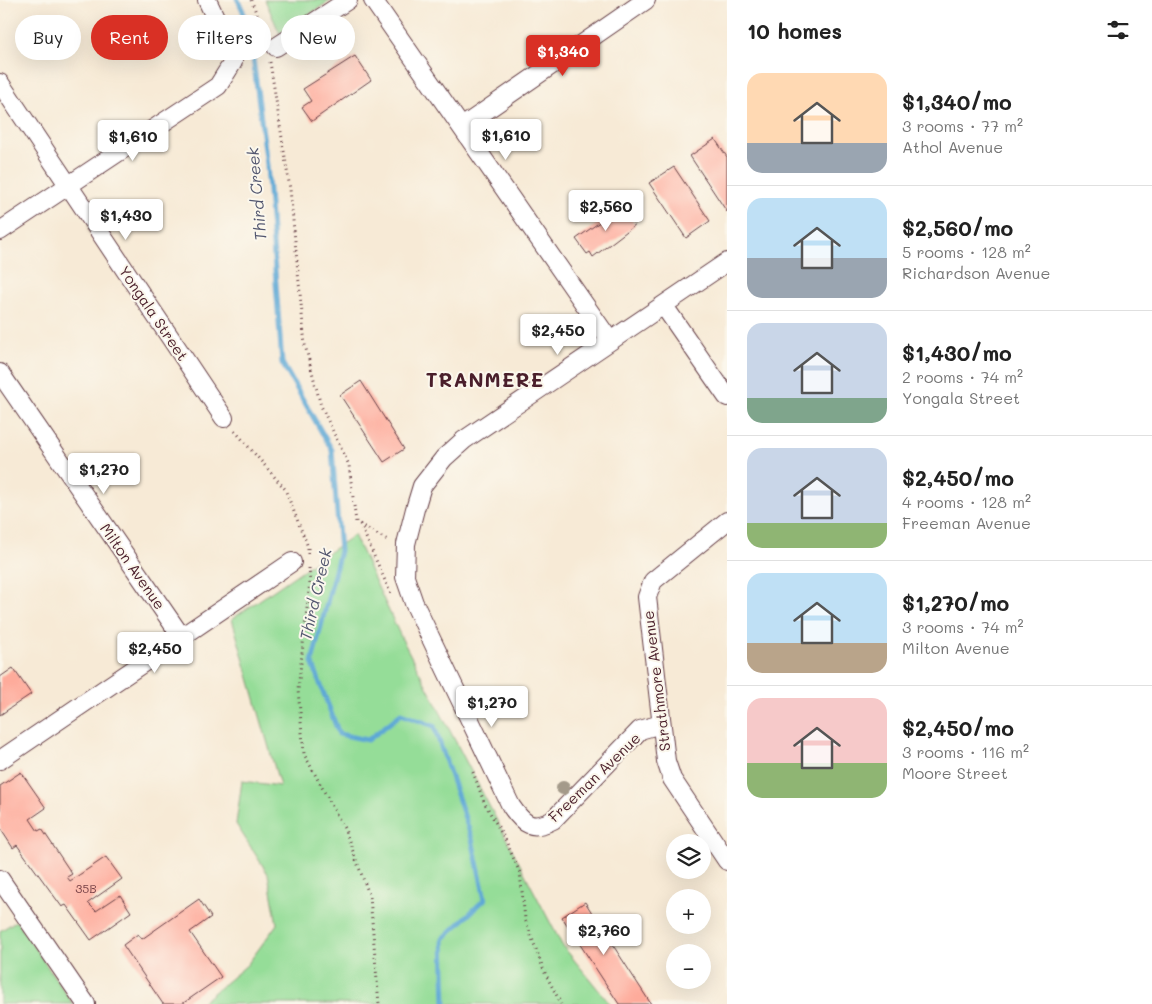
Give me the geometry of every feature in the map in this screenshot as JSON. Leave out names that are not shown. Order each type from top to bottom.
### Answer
[{"type":"street","points":[[0,231],[218,86],[233,62],[233,55],[207,0]]},
{"type":"street","points":[[271,49],[348,0]]},
{"type":"street","points":[[374,0],[610,341]]},
{"type":"street","points":[[462,127],[646,0]]},
{"type":"street","name":"Yongala Street","points":[[0,83],[224,418]]},
{"type":"street","name":"Freeman Avenue","points":[[661,724],[640,730],[553,820],[541,827],[530,825],[520,820],[511,806],[414,603],[405,577],[406,544],[422,486],[444,458],[464,440],[727,262]]},
{"type":"street","points":[[664,306],[727,397]]},
{"type":"street","name":"Milton Avenue","points":[[0,373],[181,636]]},
{"type":"street","name":"Strathmore Avenue","points":[[727,521],[653,581],[647,591],[666,761],[672,779],[727,861]]},
{"type":"street","points":[[0,760],[181,636],[303,561]]},
{"type":"street","points":[[0,879],[86,1004]]},
{"type":"path","points":[[251,0],[257,15]]},
{"type":"path","points":[[271,49],[290,189],[305,345],[321,406],[349,465],[356,522],[359,524],[394,600]]},
{"type":"path","points":[[224,418],[285,489],[308,547],[303,561],[310,581],[298,690],[304,754],[345,830],[370,897],[379,1004]]},
{"type":"path","points":[[359,524],[406,551]]},
{"type":"path","points":[[473,770],[484,802],[506,841],[520,873],[525,919],[544,971],[560,1004]]},
{"type":"green space","points":[[265,0],[331,0],[308,15],[281,15],[280,34]]},
{"type":"green space","points":[[354,535],[401,637],[562,945],[610,1004],[200,1004],[247,965],[277,924],[268,874],[236,824],[242,781],[280,786],[232,619]]},
{"type":"green space","points":[[16,921],[73,1004],[0,1004],[0,931]]},
{"type":"building","points":[[355,56],[371,80],[312,121],[302,107],[311,101],[303,89],[349,60],[355,60]]},
{"type":"building","points":[[715,139],[727,157],[727,212],[690,156]]},
{"type":"building","points":[[674,167],[710,221],[686,238],[649,183]]},
{"type":"building","points":[[622,206],[635,225],[593,257],[590,252],[587,254],[576,239]]},
{"type":"building","points":[[361,381],[404,449],[384,462],[340,395]]},
{"type":"building","points":[[13,668],[31,694],[0,715],[0,677]]},
{"type":"building","points":[[21,772],[46,808],[30,819],[38,831],[42,829],[72,874],[67,877],[70,881],[106,857],[122,879],[88,903],[96,911],[120,895],[131,912],[91,940],[66,905],[62,907],[17,845],[13,848],[0,828],[0,786]]},
{"type":"building","points":[[199,899],[211,917],[190,932],[221,977],[182,1004],[163,1004],[123,945],[138,934],[142,939]]},
{"type":"building","points":[[585,902],[651,1004],[619,1004],[562,917]]},
{"type":"waterway","name":"Third Creek","points":[[238,0],[243,11],[253,58],[267,165],[282,363],[332,450],[340,551],[312,662],[339,734],[368,740],[401,714],[434,726],[472,839],[485,899],[443,939],[445,1004]]},
{"type":"district","name":"TRANMERE","points":[[485,379]]}]
